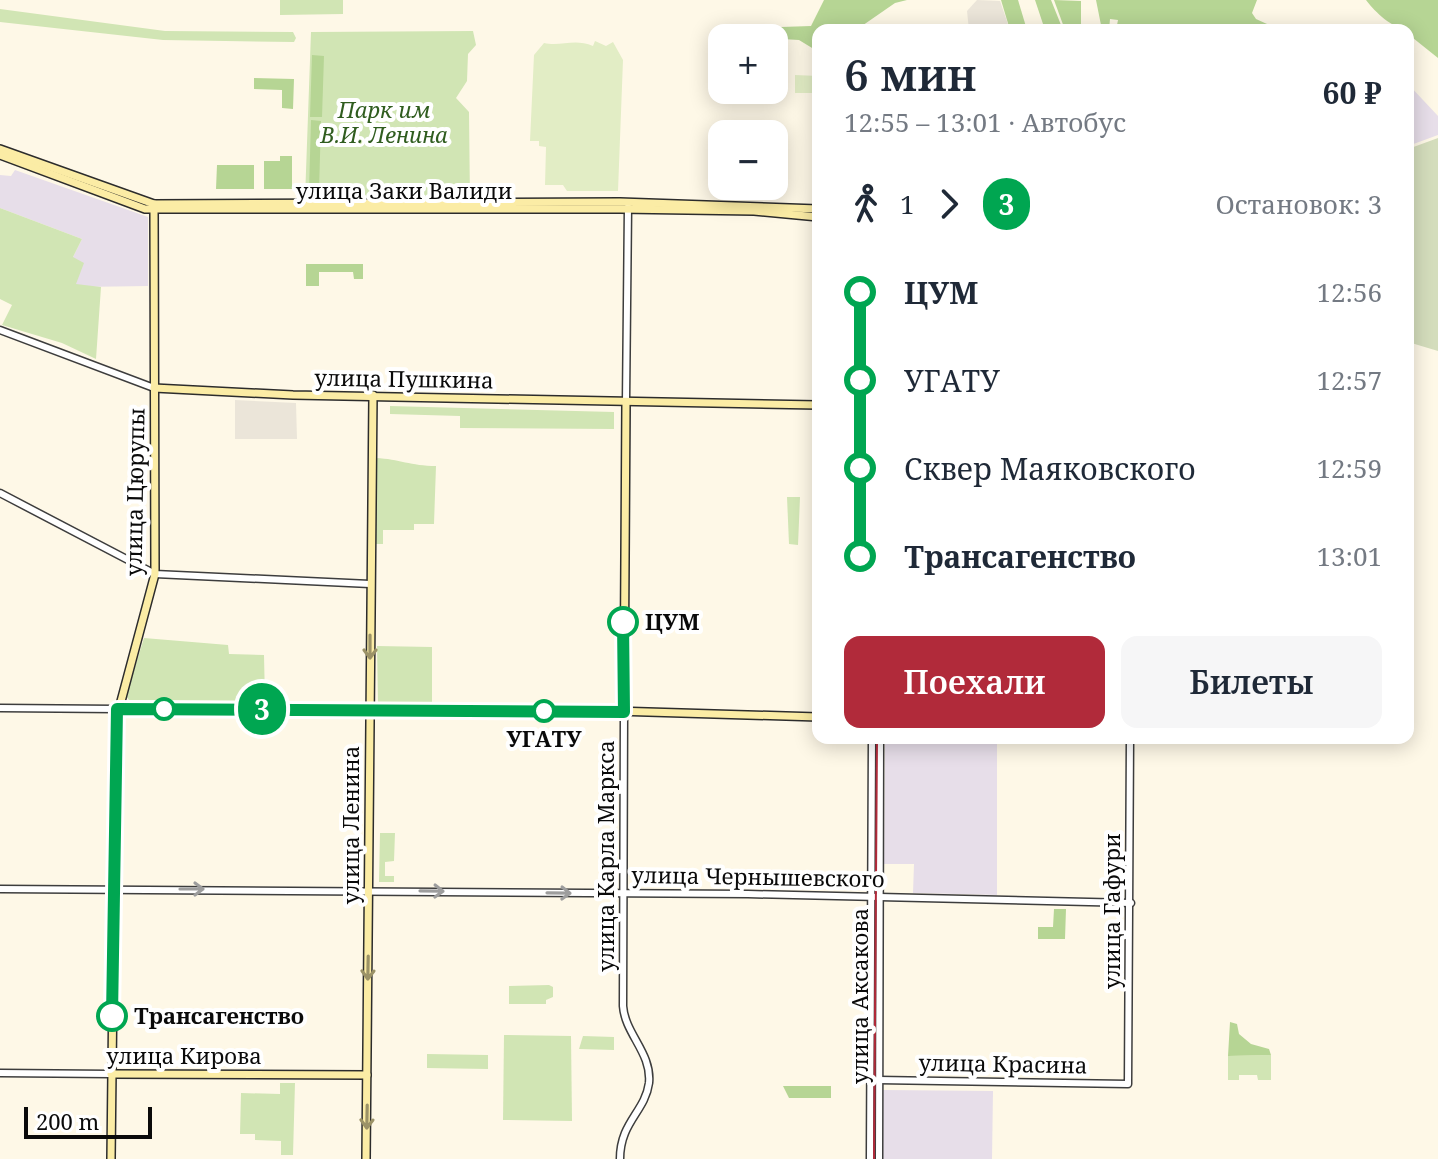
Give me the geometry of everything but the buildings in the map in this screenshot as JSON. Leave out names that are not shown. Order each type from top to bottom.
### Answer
[{"type":"main road","name":"улица Заки Валиди","points":[[0,152],[154,207],[812,209]]},
{"type":"main road","name":"улица Заки Валиди","points":[[628,206],[812,216]]},
{"type":"main road","name":"улица Цюрупы","points":[[111,1159],[117,709],[155,575],[154,207]]},
{"type":"main road","name":"улица Пушкина","points":[[154,388],[812,405]]},
{"type":"main road","name":"улица Ленина","points":[[366,1159],[373,395]]},
{"type":"main road","name":"улица Карла Маркса","points":[[624,712],[626,402]]},
{"type":"main road","points":[[117,709],[624,712],[812,717]]},
{"type":"main road","name":"улица Кирова","points":[[111,1074],[367,1075]]},
{"type":"street","name":"улица Карла Маркса","points":[[626,402],[628,206]]},
{"type":"street","name":"улица Пушкина","points":[[0,330],[154,388]]},
{"type":"street","points":[[0,494],[155,575],[370,584]]},
{"type":"street","points":[[0,708],[117,709]]},
{"type":"street","name":"улица Карла Маркса","points":[[620,1159],[623,1133],[644,1098],[649,1073],[646,1058],[623,1012],[624,712]]},
{"type":"street","points":[[870,1159],[872,744]]},
{"type":"street","name":"улица Аксакова","points":[[879,1159],[880,744]]},
{"type":"street","name":"улица Гафури","points":[[1128,1084],[1130,744]]},
{"type":"street","name":"улица Чернышевского","points":[[0,889],[624,893],[1131,903]]},
{"type":"street","name":"улица Кирова","points":[[0,1073],[111,1074]]},
{"type":"street","name":"улица Красина","points":[[878,1080],[1128,1084]]},
{"type":"shaded area","points":[[977,0],[1000,1],[1008,24],[968,24],[967,11]]},
{"type":"shaded area","points":[[1414,90],[1438,116],[1438,135],[1414,144]]},
{"type":"shaded area","points":[[15,170],[148,217],[148,286],[82,287],[75,284],[73,257],[82,239],[0,208],[0,175],[11,176]]},
{"type":"shaded area","points":[[235,400],[296,403],[297,439],[235,439]]},
{"type":"shaded area","points":[[885,744],[997,744],[997,895],[913,893],[914,864],[884,864]]},
{"type":"shaded area","points":[[882,1090],[993,1091],[992,1159],[882,1159]]},
{"type":"green space","points":[[280,0],[343,0],[343,14],[280,15]]},
{"type":"green space","points":[[824,0],[907,0],[895,3],[865,24],[812,24]]},
{"type":"green space","points":[[1001,0],[1018,0],[1025,24],[1008,24]]},
{"type":"green space","points":[[1035,0],[1051,0],[1061,24],[1043,24]]},
{"type":"green space","points":[[1054,0],[1081,1],[1081,24],[1063,24]]},
{"type":"green space","points":[[1096,0],[1257,0],[1252,13],[1256,19],[1267,24],[1117,24],[1118,20],[1110,19],[1110,24],[1101,24]]},
{"type":"green space","points":[[1366,0],[1438,0],[1438,58],[1414,39],[1414,24],[1393,24]]},
{"type":"green space","points":[[0,9],[165,31],[293,32],[296,38],[294,42],[163,40],[0,22]]},
{"type":"green space","points":[[812,24],[812,48],[799,40],[788,39],[788,27]]},
{"type":"green space","name":"Парк им В.И. Ленина","points":[[473,31],[476,45],[468,54],[467,81],[456,98],[469,112],[470,202],[305,199],[311,32]]},
{"type":"green space","points":[[595,41],[606,46],[613,42],[623,60],[618,191],[567,191],[563,185],[545,185],[546,147],[539,146],[539,141],[530,141],[534,55],[544,43],[593,46]]},
{"type":"green space","points":[[312,55],[324,56],[322,117],[310,117]]},
{"type":"green space","points":[[795,75],[812,76],[812,93],[795,93]]},
{"type":"green space","points":[[254,78],[294,79],[293,109],[282,108],[282,90],[254,89]]},
{"type":"green space","points":[[311,120],[321,121],[319,191],[309,191]]},
{"type":"green space","points":[[1438,138],[1438,351],[1414,344],[1414,147]]},
{"type":"green space","points":[[280,156],[292,156],[292,189],[264,189],[264,161],[280,161]]},
{"type":"green space","points":[[217,165],[254,165],[254,189],[216,189]]},
{"type":"green space","points":[[0,208],[82,239],[73,257],[84,263],[76,284],[101,287],[96,359],[62,343],[2,325],[12,305],[0,299]]},
{"type":"green space","points":[[306,264],[363,264],[363,279],[354,279],[353,272],[319,272],[319,286],[306,286]]},
{"type":"green space","points":[[390,406],[614,412],[614,429],[460,428],[460,416],[390,414]]},
{"type":"green space","points":[[376,458],[436,466],[434,524],[414,524],[414,530],[383,530],[383,544],[374,544]]},
{"type":"green space","points":[[787,497],[800,497],[798,545],[789,544]]},
{"type":"green space","points":[[144,638],[228,645],[229,654],[264,655],[265,701],[129,700],[126,696]]},
{"type":"green space","points":[[377,646],[432,647],[432,704],[378,704]]},
{"type":"green space","points":[[380,833],[395,833],[394,861],[385,862],[385,876],[394,876],[394,882],[379,882]]},
{"type":"green space","points":[[1054,909],[1066,909],[1065,939],[1038,939],[1038,927],[1053,927]]},
{"type":"green space","points":[[509,986],[553,987],[553,997],[546,1000],[546,1004],[509,1004]]},
{"type":"green space","points":[[1230,1022],[1237,1024],[1239,1034],[1251,1044],[1269,1049],[1271,1055],[1228,1056]]},
{"type":"green space","points":[[504,1035],[571,1036],[572,1121],[503,1120]]},
{"type":"green space","points":[[583,1036],[614,1037],[614,1050],[579,1049]]},
{"type":"green space","points":[[427,1054],[488,1055],[488,1069],[427,1068]]},
{"type":"green space","points":[[1271,1055],[1271,1080],[1258,1080],[1257,1075],[1239,1075],[1239,1080],[1228,1080],[1228,1056]]},
{"type":"green space","points":[[280,1083],[295,1083],[293,1155],[281,1155],[281,1141],[255,1140],[255,1134],[240,1134],[241,1093],[280,1094]]},
{"type":"green space","points":[[783,1086],[831,1086],[831,1098],[789,1098]]},
{"type":"tram line","points":[[874,1159],[877,744]]},
{"type":"bus line","name":"3","points":[[112,1016],[117,709],[624,712],[623,622]]},
{"type":"place","name":"ЦУМ","points":[[623,622]]},
{"type":"place","name":"УГАТУ","points":[[544,711]]},
{"type":"place","name":"Трансагенство","points":[[112,1016]]}]
